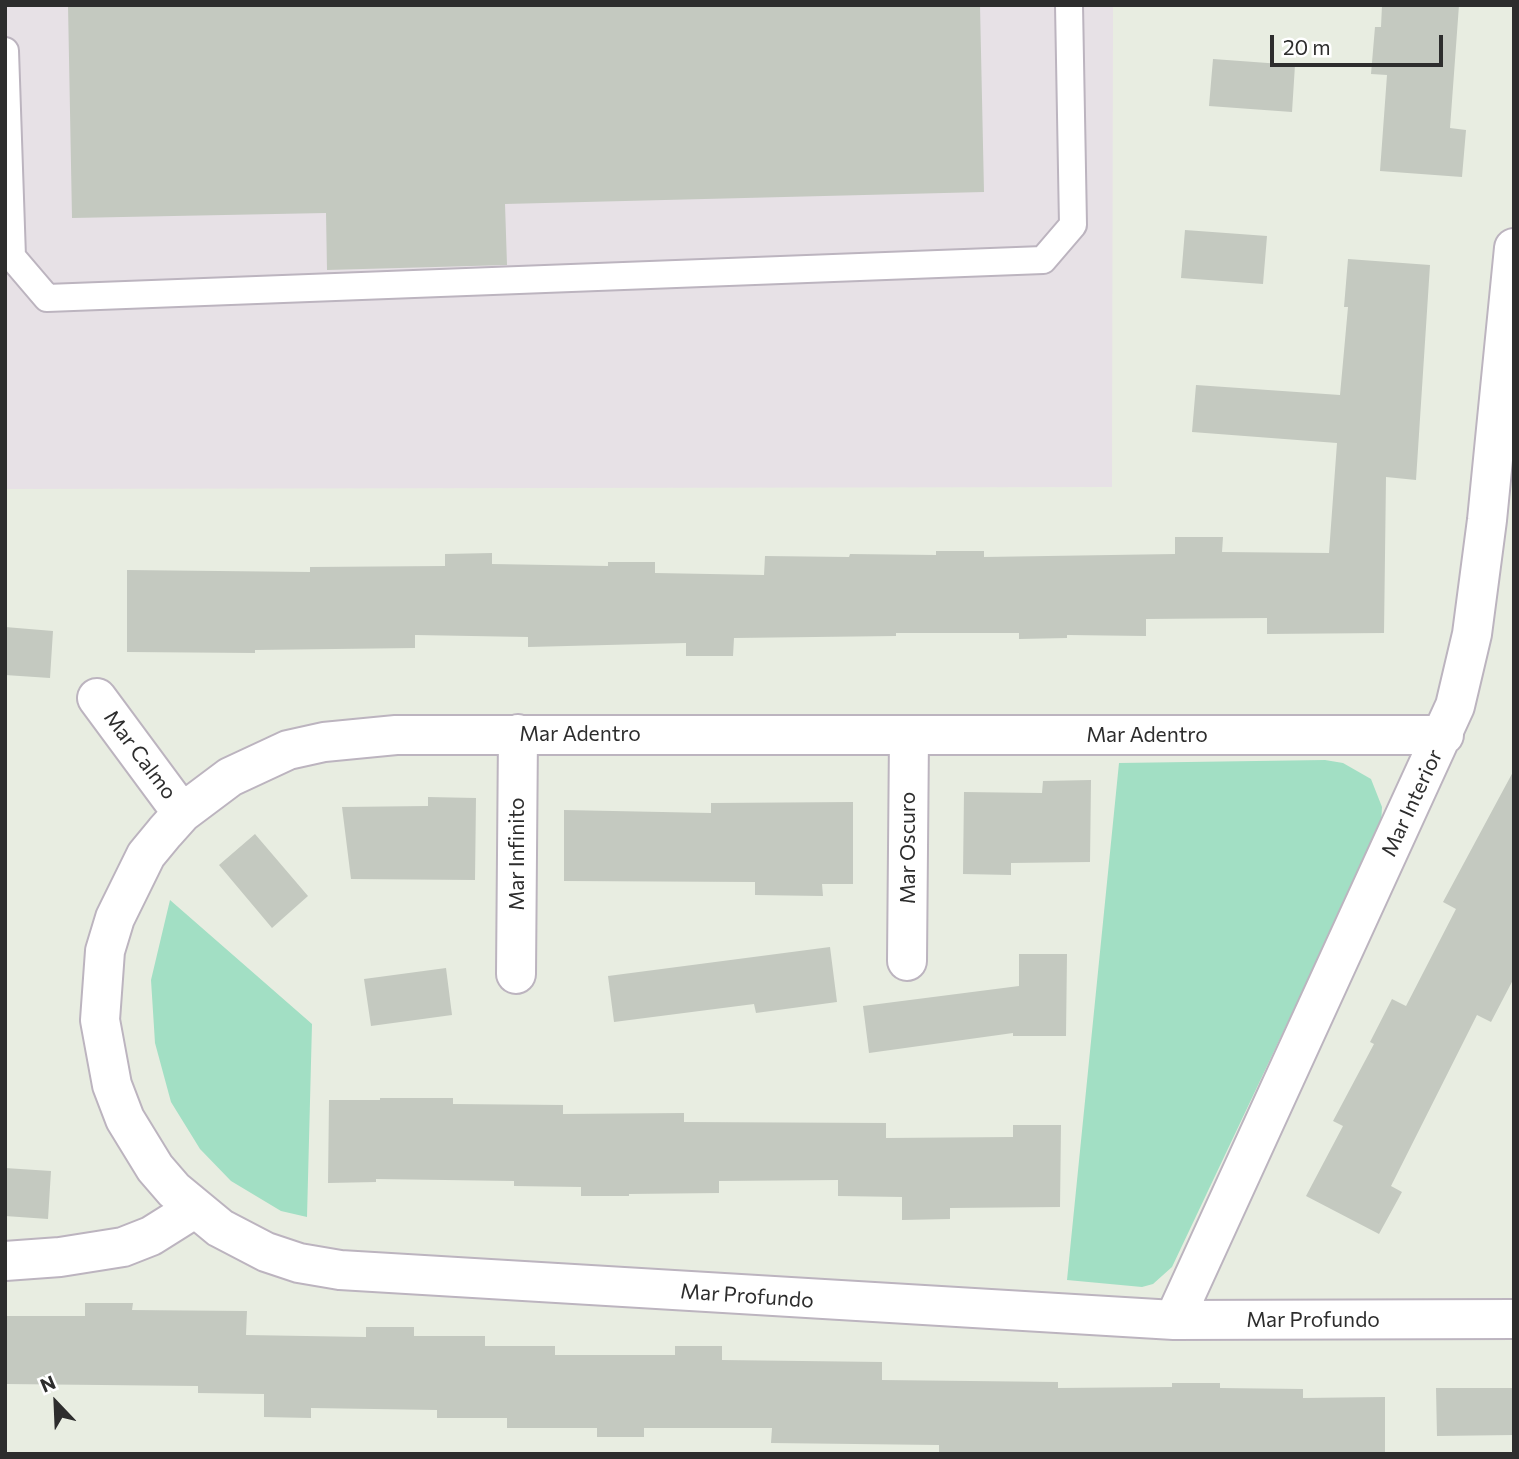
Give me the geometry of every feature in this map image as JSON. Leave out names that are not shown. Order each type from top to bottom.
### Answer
[{"type":"street","name":"Mar Interior","points":[[1174,1320],[1444,735],[1465,672],[1487,520],[1514,248]]},
{"type":"street","name":"Mar Calmo","points":[[97,698],[183,813]]},
{"type":"street","name":"Mar Adentro","points":[[194,1209],[155,1168],[125,1119],[112,1085],[100,1020],[105,951],[115,918],[146,855],[183,813],[230,777],[288,750],[324,742],[396,734],[1444,735]]},
{"type":"street","name":"Mar Infinito","points":[[516,974],[518,734]]},
{"type":"street","name":"Mar Oscuro","points":[[907,961],[909,736]]},
{"type":"street","name":"Mar Profundo","points":[[194,1209],[220,1228],[266,1252],[299,1263],[340,1270],[1174,1320],[1514,1319]]},
{"type":"street","points":[[5,1261],[60,1257],[123,1247],[151,1236],[194,1209]]},
{"type":"lane","points":[[5,51],[12,257],[47,298],[1043,260],[1073,225],[1069,5]]},
{"type":"shaded area","points":[[5,5],[1113,5],[1112,487],[5,489]]},
{"type":"green space","points":[[1325,760],[1343,763],[1371,779],[1382,807],[1381,825],[1172,1267],[1153,1284],[1142,1287],[1067,1280],[1119,763]]},
{"type":"green space","points":[[170,900],[312,1024],[307,1217],[281,1211],[231,1181],[200,1149],[171,1102],[155,1043],[151,980]]},
{"type":"building","points":[[68,5],[980,5],[984,192],[505,204],[507,265],[327,270],[326,213],[72,218]]},
{"type":"building","points":[[1382,5],[1459,5],[1450,128],[1466,130],[1462,177],[1380,171],[1387,75],[1371,74],[1375,27],[1381,27]]},
{"type":"building","points":[[1213,59],[1295,65],[1292,112],[1209,106]]},
{"type":"building","points":[[1185,230],[1267,236],[1263,284],[1181,278]]},
{"type":"building","points":[[1348,259],[1430,265],[1416,480],[1386,477],[1384,633],[1267,634],[1267,618],[1146,619],[1146,636],[1067,635],[1067,638],[1019,639],[1019,633],[896,633],[896,636],[734,638],[733,656],[686,656],[686,643],[528,647],[528,637],[415,635],[415,648],[255,650],[255,653],[127,652],[127,570],[310,572],[310,567],[445,566],[445,554],[492,553],[492,564],[608,566],[608,562],[655,562],[655,573],[764,575],[765,556],[936,555],[936,551],[984,551],[984,557],[1175,554],[1175,537],[1223,537],[1222,552],[1329,553],[1337,443],[1192,432],[1196,385],[1340,395],[1348,307],[1344,307]]},
{"type":"building","points":[[5,627],[53,631],[50,678],[5,675]]},
{"type":"building","points":[[1514,770],[1514,978],[1491,1022],[1477,1015],[1391,1186],[1402,1192],[1379,1234],[1306,1196],[1343,1126],[1333,1121],[1374,1044],[1370,1042],[1392,999],[1406,1006],[1456,909],[1443,902]]},
{"type":"building","points":[[1091,780],[1090,862],[1011,863],[1011,875],[963,874],[964,792],[1042,793],[1043,781]]},
{"type":"building","points":[[428,797],[476,798],[475,880],[351,879],[342,807],[428,806]]},
{"type":"building","points":[[853,802],[853,884],[822,884],[823,896],[755,895],[755,882],[564,881],[564,810],[711,813],[711,803]]},
{"type":"building","points":[[255,834],[308,896],[272,928],[219,865]]},
{"type":"building","points":[[830,947],[837,1002],[756,1013],[754,1004],[614,1022],[608,976]]},
{"type":"building","points":[[1019,954],[1067,954],[1066,1036],[1013,1036],[1013,1033],[869,1053],[863,1006],[1019,986]]},
{"type":"building","points":[[446,968],[452,1015],[371,1026],[364,979]]},
{"type":"building","points":[[453,1098],[453,1104],[563,1105],[563,1114],[684,1113],[684,1122],[886,1123],[886,1138],[1013,1137],[1013,1125],[1061,1125],[1060,1207],[950,1208],[950,1219],[902,1220],[902,1197],[838,1196],[838,1180],[719,1181],[719,1193],[629,1196],[581,1196],[581,1187],[514,1186],[514,1181],[376,1179],[376,1182],[328,1183],[329,1100]]},
{"type":"building","points":[[5,1168],[51,1171],[48,1219],[5,1216]]},
{"type":"building","points":[[85,1303],[133,1303],[132,1310],[247,1311],[246,1335],[366,1337],[366,1327],[414,1327],[414,1336],[485,1336],[485,1346],[555,1346],[555,1355],[675,1355],[675,1346],[722,1346],[722,1360],[882,1362],[882,1380],[1058,1382],[1058,1388],[1172,1387],[1172,1383],[1220,1383],[1220,1388],[1303,1389],[1303,1398],[1385,1397],[1385,1454],[939,1454],[939,1445],[771,1443],[772,1428],[644,1428],[644,1437],[597,1437],[597,1428],[507,1428],[507,1418],[437,1418],[437,1410],[311,1408],[311,1418],[264,1417],[264,1394],[198,1393],[198,1386],[5,1384],[5,1316],[85,1316]]},
{"type":"building","points":[[1436,1388],[1514,1388],[1514,1435],[1437,1436]]}]
